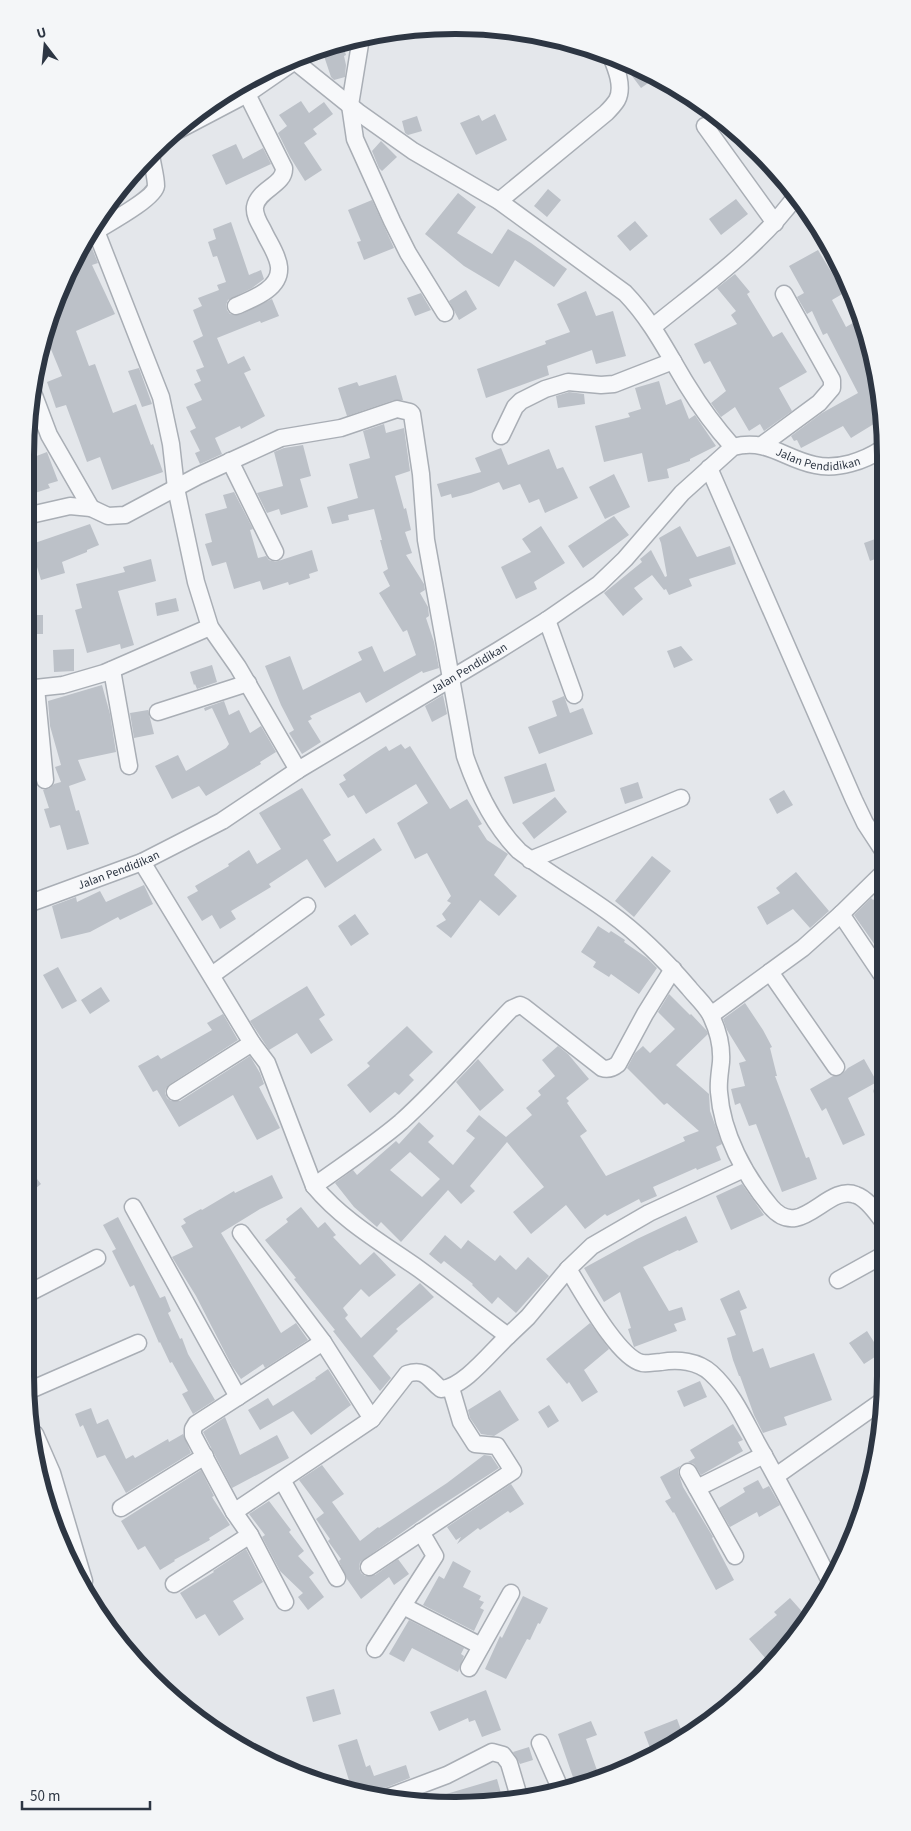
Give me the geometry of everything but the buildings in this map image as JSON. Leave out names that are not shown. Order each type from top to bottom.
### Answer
[{"type":"street","points":[[360,45],[350,105],[355,139],[408,253],[445,312]]},
{"type":"street","points":[[298,64],[413,151],[498,201],[625,293],[654,326],[673,361],[705,412],[733,447]]},
{"type":"street","points":[[498,201],[606,113],[618,99],[619,82],[614,65]]},
{"type":"street","points":[[209,114],[246,94],[270,76]]},
{"type":"street","points":[[236,306],[261,294],[272,286],[280,269],[276,256],[258,221],[256,206],[262,194],[280,179],[284,168],[246,94]]},
{"type":"street","points":[[705,126],[774,223]]},
{"type":"street","points":[[101,227],[141,202],[154,191],[156,187],[152,162]]},
{"type":"street","points":[[654,326],[760,238],[792,201]]},
{"type":"street","points":[[94,238],[160,397],[171,444],[176,488],[196,582],[210,628],[238,667],[298,770]]},
{"type":"street","points":[[762,445],[819,403],[832,388],[832,380],[784,294]]},
{"type":"street","points":[[501,436],[515,407],[521,401],[545,389],[568,382],[601,386],[614,384],[673,361]]},
{"type":"street","points":[[37,403],[49,435],[91,508]]},
{"type":"street","points":[[34,514],[70,506],[91,508],[108,516],[125,516],[176,488],[280,438],[340,428],[397,409],[410,412],[412,414],[421,474],[426,540],[464,756],[486,807],[507,839],[530,860],[610,912],[644,940],[673,969],[711,1015],[718,1034],[721,1059],[718,1090],[730,1137],[744,1169],[772,1208],[780,1215],[795,1218],[810,1213],[836,1196],[847,1193],[858,1196],[866,1201],[877,1214]]},
{"type":"street","name":"Jalan Pendidikan","points":[[34,902],[142,862],[222,821],[298,770],[547,620],[599,584],[625,559],[676,500],[733,447],[744,444],[762,445],[815,466],[840,466],[866,458],[877,452]]},
{"type":"street","points":[[230,461],[276,552]]},
{"type":"street","points":[[709,468],[854,800],[865,823],[877,841]]},
{"type":"street","points":[[547,620],[574,695]]},
{"type":"street","points":[[34,688],[62,685],[112,670],[210,628]]},
{"type":"street","points":[[112,670],[130,766]]},
{"type":"street","points":[[158,712],[248,684]]},
{"type":"street","points":[[34,708],[45,780]]},
{"type":"street","points":[[530,860],[681,798]]},
{"type":"street","points":[[142,862],[252,1043],[267,1063],[314,1186],[348,1220],[419,1269],[508,1336]]},
{"type":"street","points":[[711,1015],[803,948],[877,879]]},
{"type":"street","points":[[212,975],[307,906]]},
{"type":"street","points":[[841,914],[877,968]]},
{"type":"street","points":[[314,1186],[399,1124],[427,1098],[511,1009],[517,1006],[524,1007],[602,1068],[615,1067],[673,969]]},
{"type":"street","points":[[770,972],[836,1067]]},
{"type":"street","points":[[176,1092],[252,1043]]},
{"type":"street","points":[[234,1512],[372,1419],[407,1374],[416,1371],[423,1373],[439,1388],[451,1388],[462,1380],[528,1317],[568,1269],[592,1246],[649,1213],[744,1169]]},
{"type":"street","points":[[133,1207],[238,1397]]},
{"type":"street","points":[[241,1233],[324,1342],[372,1419]]},
{"type":"street","points":[[34,1290],[97,1258]]},
{"type":"street","points":[[838,1280],[877,1258]]},
{"type":"street","points":[[568,1269],[610,1334],[622,1350],[632,1358],[642,1363],[675,1360],[692,1363],[711,1373],[731,1397],[776,1476],[827,1575]]},
{"type":"street","points":[[285,1602],[250,1535],[234,1512],[193,1429],[196,1424],[324,1342]]},
{"type":"street","points":[[34,1388],[138,1343]]},
{"type":"street","points":[[369,1567],[513,1471],[497,1446],[475,1444],[461,1422],[451,1388]]},
{"type":"street","points":[[776,1476],[876,1405]]},
{"type":"street","points":[[39,1444],[52,1473],[80,1568]]},
{"type":"street","points":[[121,1508],[205,1456]]},
{"type":"street","points":[[697,1488],[764,1456]]},
{"type":"street","points":[[688,1472],[735,1556]]},
{"type":"street","points":[[282,1480],[337,1578]]},
{"type":"street","points":[[375,1649],[435,1556],[421,1532]]},
{"type":"street","points":[[174,1584],[250,1535]]},
{"type":"street","points":[[469,1668],[511,1593]]},
{"type":"street","points":[[403,1606],[481,1646]]},
{"type":"street","points":[[540,1743],[558,1784]]},
{"type":"street","points":[[398,1794],[447,1775],[492,1752],[503,1755],[509,1762],[518,1793]]}]
